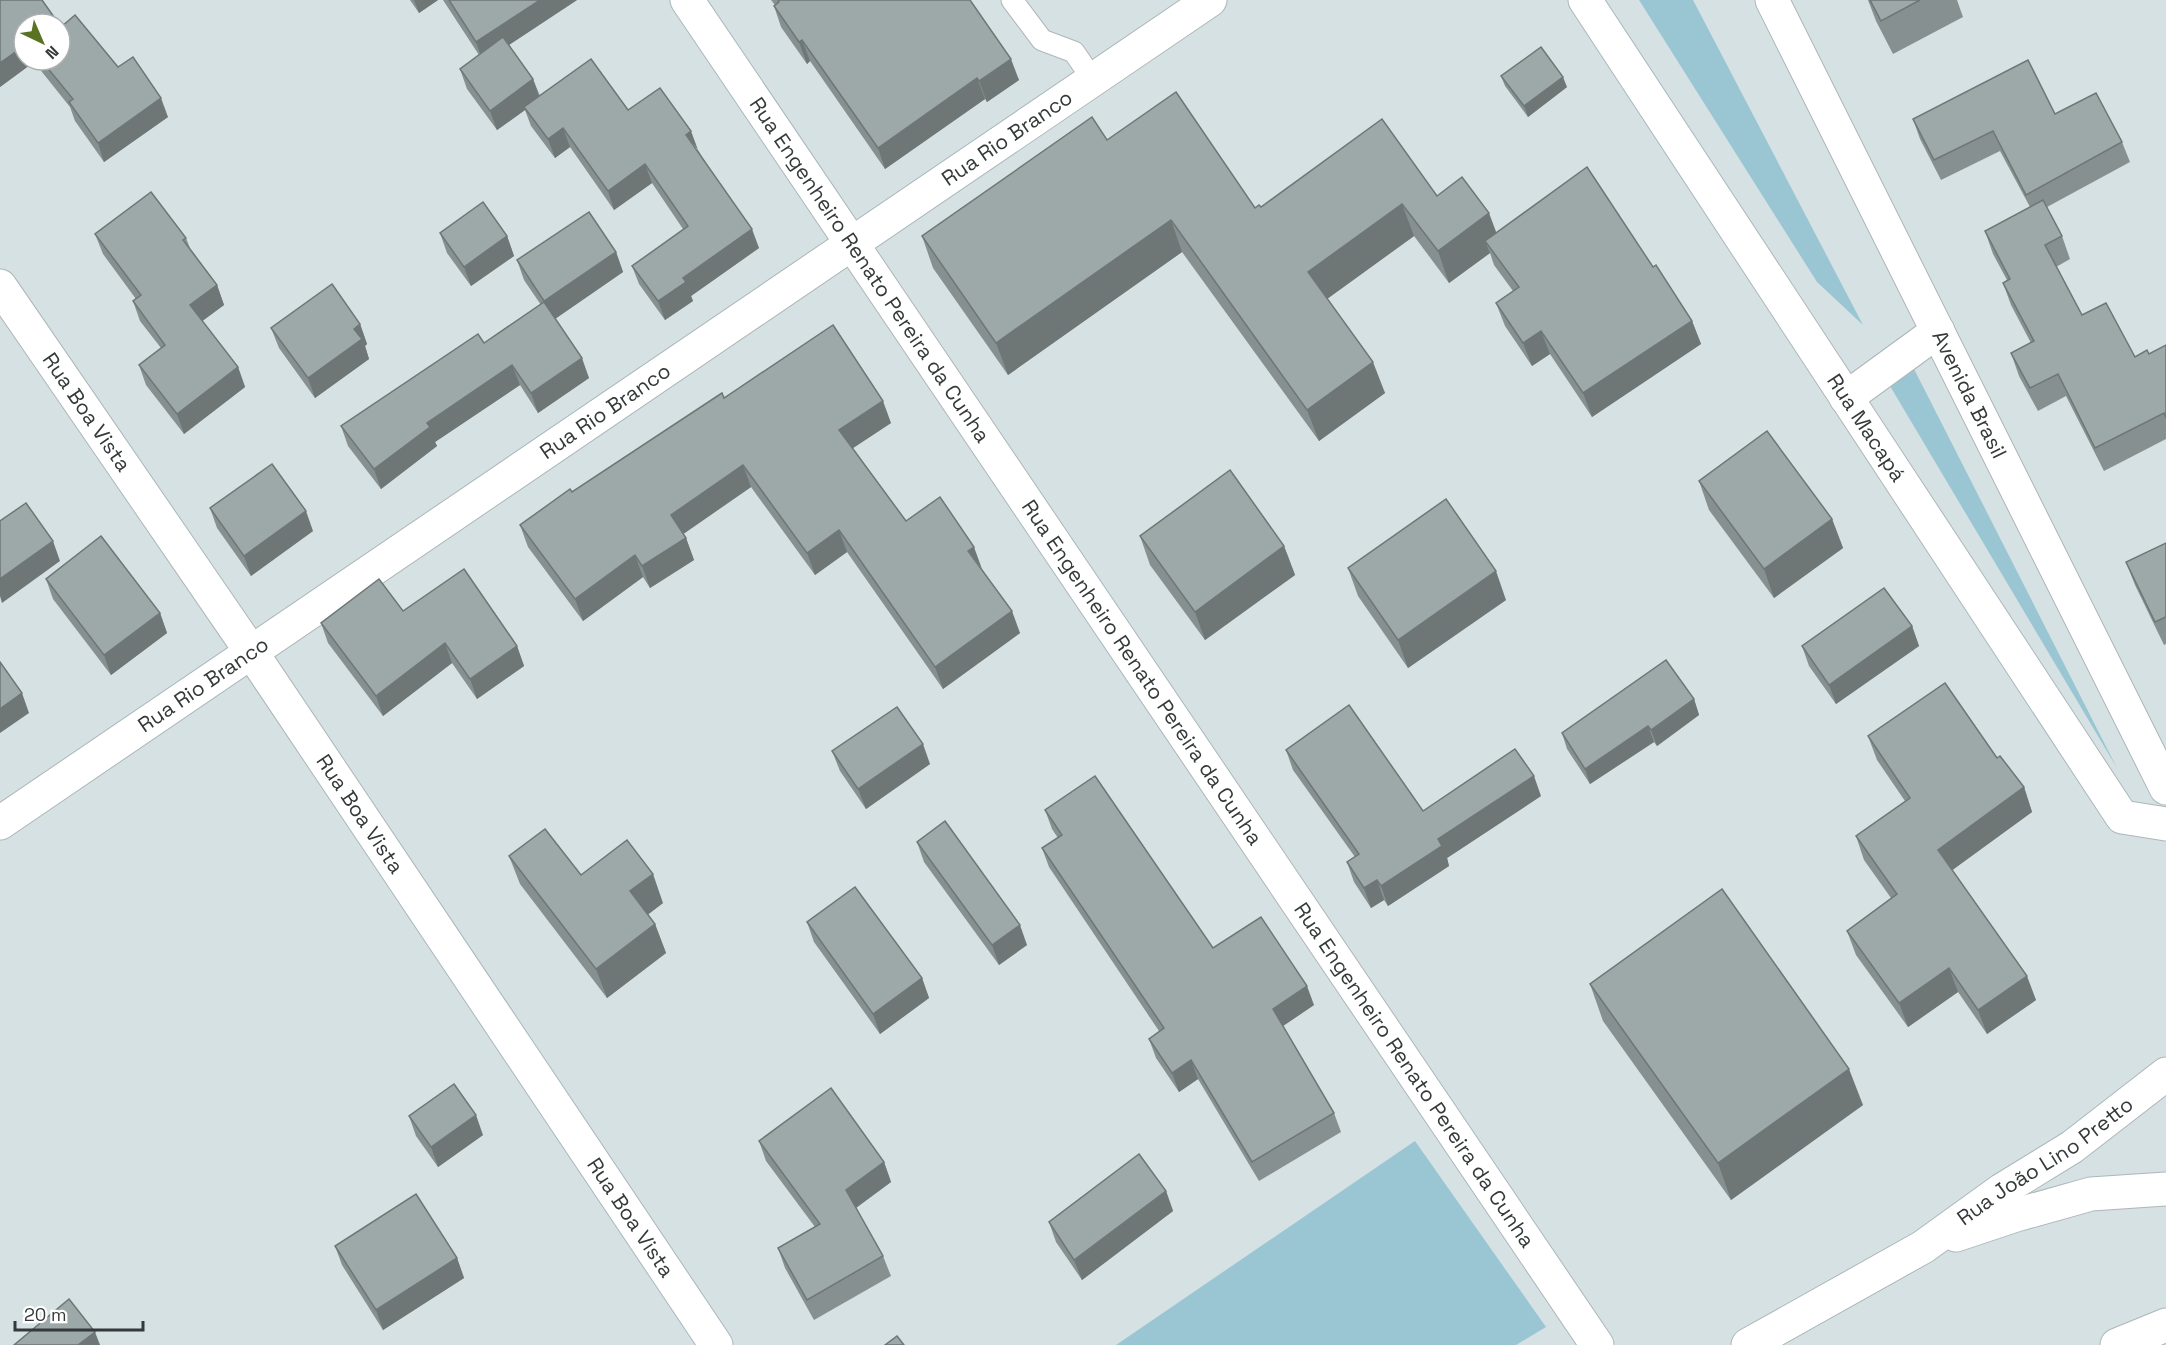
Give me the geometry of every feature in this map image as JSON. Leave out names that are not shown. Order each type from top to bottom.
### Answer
[{"type":"main road","name":"Rua Engenheiro Renato Pereira da Cunha","points":[[687,0],[1597,1345]]},
{"type":"main road","name":"Rua Rio Branco","points":[[0,823],[1210,0]]},
{"type":"main road","name":"Rua Macapá","points":[[1585,0],[2122,817],[2166,824]]},
{"type":"main road","name":"Avenida Brasil","points":[[1772,0],[2166,788]]},
{"type":"main road","name":"Rua Boa Vista","points":[[0,286],[252,653],[717,1345]]},
{"type":"main road","points":[[1846,398],[1938,331]]},
{"type":"main road","name":"Rua João Lino Pretto","points":[[1749,1345],[1923,1247],[2002,1190],[2073,1147],[2166,1074]]},
{"type":"main road","name":"Rua João Lino Pretto","points":[[1923,1247],[2016,1215],[2091,1194],[2166,1189]]},
{"type":"main road","points":[[2117,1345],[2166,1325]]},
{"type":"lane","points":[[1012,0],[1042,40],[1074,52],[1093,80]]},
{"type":"shaded area","points":[[1639,0],[1693,0],[1863,325],[1817,282]]},
{"type":"shaded area","points":[[1914,369],[2117,768],[1890,386]]},
{"type":"shaded area","points":[[1415,1141],[1546,1327],[1516,1345],[1116,1345]]},
{"type":"building","points":[[0,0],[42,0],[50,12],[12,12],[12,54],[0,63]]},
{"type":"building","points":[[449,0],[540,0],[476,42]]},
{"type":"building","points":[[778,0],[970,0],[1011,59],[979,81],[977,78],[878,148],[802,40],[799,42],[774,6],[779,2]]},
{"type":"building","points":[[1870,0],[1920,0],[1881,21]]},
{"type":"building","points":[[75,15],[118,67],[133,57],[161,98],[98,143],[69,102],[73,99],[51,72],[72,72],[72,18]]},
{"type":"building","points":[[503,37],[533,79],[490,111],[460,69]]},
{"type":"building","points":[[1541,47],[1563,77],[1524,106],[1501,76]]},
{"type":"building","points":[[591,59],[628,110],[660,88],[691,131],[686,135],[752,229],[683,278],[686,282],[658,301],[632,266],[688,226],[645,164],[608,191],[563,128],[548,139],[524,107]]},
{"type":"building","points":[[2028,60],[2055,114],[2096,93],[2122,142],[2026,195],[1993,131],[1934,160],[1913,119]]},
{"type":"building","points":[[1176,92],[1255,208],[1259,205],[1261,207],[1382,119],[1437,196],[1462,177],[1489,213],[1438,251],[1402,204],[1308,272],[1373,362],[1307,410],[1171,220],[996,343],[922,236],[1092,117],[1107,140]]},
{"type":"building","points":[[1587,167],[1653,267],[1656,265],[1692,321],[1583,393],[1541,331],[1523,343],[1496,303],[1519,287],[1485,241]]},
{"type":"building","points":[[151,192],[186,238],[183,240],[217,285],[190,305],[238,367],[177,414],[139,365],[165,345],[133,301],[141,295],[95,234]]},
{"type":"building","points":[[2043,200],[2062,236],[2045,245],[2082,315],[2106,303],[2135,357],[2147,350],[2149,354],[2166,345],[2166,418],[2164,413],[2095,448],[2058,374],[2030,388],[2011,353],[2034,341],[2003,283],[2010,279],[1985,231]]},
{"type":"building","points":[[483,202],[507,236],[464,267],[440,233]]},
{"type":"building","points":[[589,212],[616,252],[544,301],[517,260]]},
{"type":"building","points":[[332,284],[360,324],[354,329],[362,339],[308,378],[271,328]]},
{"type":"building","points":[[544,302],[582,358],[531,393],[512,365],[427,423],[430,427],[374,469],[341,426],[478,334],[484,343]]},
{"type":"building","points":[[833,325],[883,401],[839,430],[906,521],[940,497],[974,547],[968,551],[1012,611],[935,667],[839,530],[807,553],[743,465],[671,515],[686,538],[642,566],[635,555],[575,599],[520,525],[570,489],[572,492],[722,393],[724,398]]},
{"type":"building","points":[[1767,431],[1832,519],[1764,569],[1699,481]]},
{"type":"building","points":[[272,464],[306,511],[244,556],[210,508]]},
{"type":"building","points":[[1230,470],[1284,546],[1195,612],[1140,536]]},
{"type":"building","points":[[1446,499],[1496,571],[1398,640],[1348,568]]},
{"type":"building","points":[[26,503],[53,541],[0,579],[0,521]]},
{"type":"building","points":[[101,536],[160,613],[104,655],[46,579]]},
{"type":"building","points":[[2166,543],[2166,617],[2155,622],[2126,562]]},
{"type":"building","points":[[464,569],[517,646],[470,679],[445,643],[376,696],[321,623],[379,579],[403,611]]},
{"type":"building","points":[[1884,588],[1912,626],[1829,685],[1802,646]]},
{"type":"building","points":[[1666,660],[1694,699],[1651,730],[1648,726],[1585,769],[1562,733]]},
{"type":"building","points":[[0,662],[22,693],[0,709]]},
{"type":"building","points":[[1945,683],[1997,758],[2000,756],[2024,787],[1938,850],[2027,976],[1978,1010],[1949,968],[1899,1003],[1847,931],[1897,894],[1856,836],[1910,798],[1868,736]]},
{"type":"building","points":[[1349,705],[1423,811],[1515,749],[1534,776],[1438,839],[1442,846],[1381,886],[1377,880],[1364,888],[1347,862],[1359,854],[1286,750]]},
{"type":"building","points":[[897,707],[923,744],[858,789],[832,751]]},
{"type":"building","points":[[1095,776],[1213,948],[1261,917],[1307,986],[1273,1009],[1334,1113],[1252,1162],[1191,1060],[1172,1073],[1149,1039],[1164,1028],[1042,848],[1062,835],[1045,810]]},
{"type":"building","points":[[945,821],[1020,925],[992,945],[917,842]]},
{"type":"building","points":[[545,829],[581,875],[627,840],[653,874],[630,891],[655,924],[596,969],[509,856]]},
{"type":"building","points":[[855,887],[922,978],[873,1014],[807,922]]},
{"type":"building","points":[[1722,889],[1849,1069],[1718,1163],[1590,984]]},
{"type":"building","points":[[454,1084],[476,1115],[431,1147],[409,1116]]},
{"type":"building","points":[[831,1088],[884,1162],[846,1190],[883,1256],[807,1300],[778,1248],[820,1224],[759,1141]]},
{"type":"building","points":[[1139,1154],[1166,1191],[1074,1260],[1049,1222]]},
{"type":"building","points":[[416,1194],[457,1258],[376,1310],[335,1246]]},
{"type":"building","points":[[69,1299],[95,1332],[78,1345],[14,1345]]},
{"type":"building","points":[[897,1336],[904,1345],[885,1345]]}]
